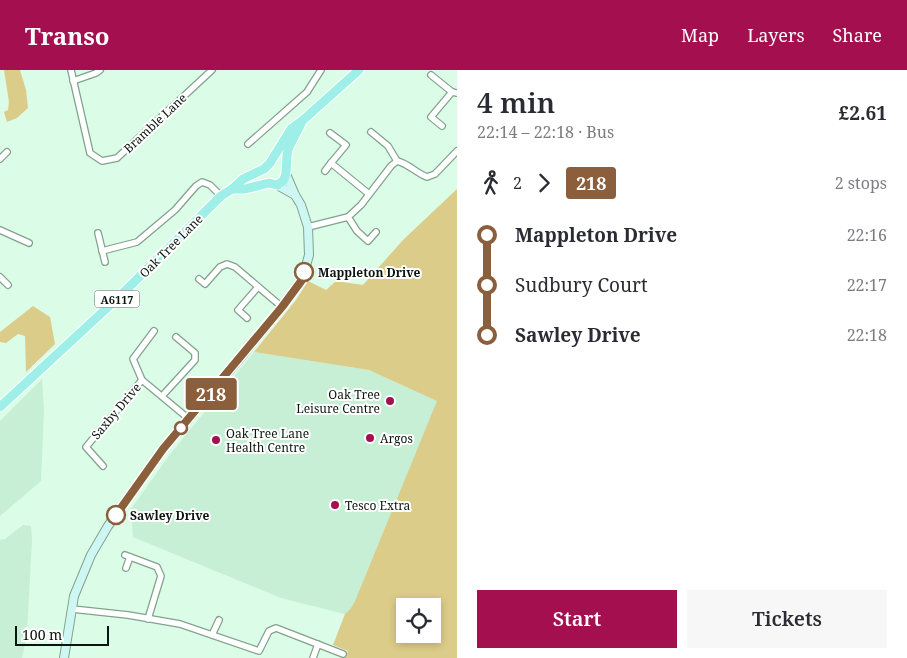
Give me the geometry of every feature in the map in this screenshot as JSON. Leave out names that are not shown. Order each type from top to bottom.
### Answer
[{"type":"main road","points":[[302,121],[288,150],[286,172],[283,181],[273,184],[264,179],[267,166],[291,129],[354,72]]},
{"type":"main road","points":[[267,166],[278,163],[286,172]]},
{"type":"main road","name":"Oak Tree Lane","points":[[0,407],[122,295],[221,196],[243,179],[267,166]]},
{"type":"main road","name":"Oak Tree Lane","points":[[232,189],[245,189],[273,184]]},
{"type":"street","name":"Bramble Lane","points":[[71,70],[90,153],[102,161],[117,158],[212,70]]},
{"type":"street","points":[[73,81],[100,70]]},
{"type":"street","points":[[248,144],[307,92],[321,70]]},
{"type":"street","points":[[431,75],[454,92],[431,117],[442,126]]},
{"type":"street","points":[[325,171],[346,145],[330,132]]},
{"type":"street","points":[[371,132],[388,146],[397,161],[406,164],[422,176],[427,177],[435,174],[457,151]]},
{"type":"street","points":[[0,159],[7,152]]},
{"type":"street","points":[[308,227],[348,217],[397,161]]},
{"type":"street","points":[[331,163],[369,194]]},
{"type":"street","points":[[64,658],[74,596],[91,555],[108,526],[163,449],[282,307],[302,280],[306,267],[309,241],[308,227],[286,172]]},
{"type":"street","points":[[102,251],[136,242],[175,210],[196,186],[202,182],[210,185],[221,196]]},
{"type":"street","points":[[273,184],[294,195]]},
{"type":"street","points":[[348,217],[357,231],[368,241],[376,232]]},
{"type":"street","points":[[0,230],[28,243]]},
{"type":"street","points":[[98,233],[105,262]]},
{"type":"street","points":[[199,279],[205,284],[220,267],[227,264],[234,267],[282,307]]},
{"type":"street","points":[[247,318],[238,310],[258,286]]},
{"type":"street","points":[[142,380],[133,359],[154,331]]},
{"type":"street","points":[[163,395],[196,360],[195,353],[176,336]]},
{"type":"street","name":"Saxby Drive","points":[[103,466],[86,447],[142,380],[163,395],[189,418]]},
{"type":"street","points":[[126,568],[127,556],[157,567],[161,576],[148,618]]},
{"type":"street","points":[[72,609],[148,618],[180,624],[259,652]]},
{"type":"street","points":[[212,635],[219,620]]},
{"type":"street","points":[[256,658],[269,631],[276,628],[343,654]]},
{"type":"street","points":[[313,658],[318,644]]},
{"type":"shaded area","points":[[4,70],[20,70],[26,90],[28,108],[17,118],[7,122],[4,112],[8,110],[9,102]]},
{"type":"shaded area","points":[[457,189],[457,658],[345,658],[348,651],[333,645],[345,614],[355,601],[437,401],[369,370],[254,352],[296,300],[308,281],[326,290],[336,281],[363,285],[403,240]]},
{"type":"shaded area","points":[[33,306],[50,317],[55,344],[26,372],[25,336],[18,334],[6,343],[0,342],[0,332]]},
{"type":"shaded area","points":[[254,352],[369,370],[438,401],[355,601],[345,614],[281,598],[133,537],[131,509],[171,453]]},
{"type":"shaded area","points":[[42,379],[44,410],[41,481],[0,516],[0,421]]},
{"type":"shaded area","points":[[23,525],[31,526],[32,540],[27,633],[22,658],[0,658],[0,540],[5,539]]},
{"type":"bus line","name":"218","points":[[116,515],[163,449],[282,307],[302,280],[304,272]]},
{"type":"place","name":"Mappleton Drive","points":[[304,272]]},
{"type":"place","name":"Oak Tree Leisure Centre","points":[[390,401]]},
{"type":"place","name":"Argos","points":[[370,438]]},
{"type":"place","name":"Oak Tree Lane Health Centre","points":[[216,440]]},
{"type":"place","name":"Tesco Extra","points":[[335,505]]},
{"type":"place","name":"Sawley Drive","points":[[116,515]]}]
